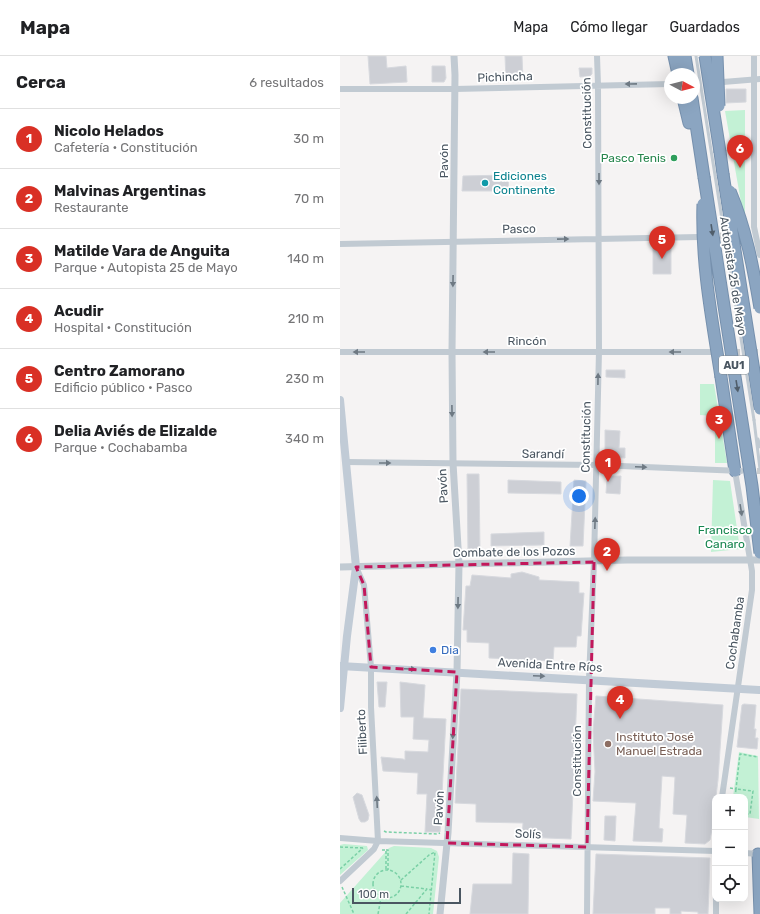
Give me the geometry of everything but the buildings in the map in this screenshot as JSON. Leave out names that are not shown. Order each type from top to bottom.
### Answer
[{"type":"highway","points":[[674,56],[677,68]]},
{"type":"highway","points":[[685,56],[687,68]]},
{"type":"highway","name":"Autopista 25 de Mayo","points":[[705,56],[760,409]]},
{"type":"highway","points":[[717,56],[720,152]]},
{"type":"highway","points":[[685,104],[693,137],[700,156]]},
{"type":"highway","name":"Autopista 25 de Mayo","points":[[693,104],[752,486],[760,553]]},
{"type":"highway","points":[[723,174],[742,220],[755,277],[760,308]]},
{"type":"highway","points":[[704,178],[702,241],[721,377],[738,471]]},
{"type":"highway","points":[[759,854],[760,914]]},
{"type":"main road","points":[[340,400],[356,567],[342,666],[340,708]]},
{"type":"main road","name":"Avenida Entre Ríos","points":[[342,666],[759,690]]},
{"type":"street","name":"Pavón","points":[[440,914],[447,843],[457,672],[459,564],[453,463],[452,352],[454,242],[454,56]]},
{"type":"street","name":"Constitución","points":[[587,914],[588,679],[594,562],[599,351],[597,56]]},
{"type":"street","points":[[754,56],[757,80],[754,227],[760,255]]},
{"type":"street","points":[[723,82],[757,80]]},
{"type":"street","name":"Pichincha","points":[[340,89],[455,89],[664,84]]},
{"type":"street","name":"Pasco","points":[[340,244],[699,237]]},
{"type":"street","name":"Rincón","points":[[340,352],[714,352]]},
{"type":"street","name":"Sarandí","points":[[346,462],[597,465],[738,471]]},
{"type":"street","name":"Cochabamba","points":[[722,794],[752,590],[752,571],[749,560],[738,471]]},
{"type":"street","name":"Combate de los Pozos","points":[[340,567],[627,560],[760,560]]},
{"type":"street","name":"Filiberto","points":[[356,567],[364,585],[371,667],[371,707],[378,841]]},
{"type":"street","name":"Solís","points":[[340,838],[378,841],[712,851]]},
{"type":"street","points":[[340,884],[374,849],[378,841]]},
{"type":"street","points":[[748,853],[759,854]]},
{"type":"street","points":[[716,902],[716,914]]},
{"type":"lane","points":[[696,56],[754,420],[760,469]]},
{"type":"lane","points":[[754,420],[760,448]]},
{"type":"path","points":[[735,794],[740,754],[758,758]]},
{"type":"path","points":[[736,789],[753,791],[750,814],[748,814]]},
{"type":"path","points":[[384,830],[386,832],[438,834],[442,832]]},
{"type":"path","points":[[340,847],[363,848],[340,869]]},
{"type":"path","points":[[377,849],[388,850],[387,870]]},
{"type":"path","points":[[401,880],[429,855],[435,852],[429,914]]},
{"type":"path","points":[[387,870],[396,873],[401,880],[401,886],[398,894],[390,898],[381,897],[373,888],[375,875],[380,871],[387,870]]},
{"type":"path","points":[[340,884],[354,914]]},
{"type":"path","points":[[401,886],[431,890]]},
{"type":"path","points":[[406,914],[427,889]]},
{"type":"path","points":[[378,914],[381,897]]},
{"type":"highlighted area","points":[[594,562],[587,847],[447,843],[457,672],[371,667],[364,585],[356,567]]},
{"type":"green space","points":[[745,110],[745,225],[725,111]]},
{"type":"green space","points":[[700,384],[714,384],[727,463],[715,463],[715,416],[700,415]]},
{"type":"green space","name":"Francisco Canaro","points":[[713,480],[730,481],[740,549],[711,552]]},
{"type":"green space","points":[[739,752],[758,756],[759,819],[748,817],[748,794],[733,794]]},
{"type":"green space","points":[[340,845],[367,846],[368,850],[340,875]]},
{"type":"green space","points":[[394,846],[431,848],[437,851],[439,857],[433,914],[340,914],[340,903],[389,848]]},
{"type":"tunnel","points":[[700,83],[712,82]]},
{"type":"tunnel","points":[[711,236],[747,235]]},
{"type":"tunnel","points":[[716,352],[760,352]]},
{"type":"tunnel","points":[[748,471],[760,471]]},
{"type":"place","name":"Pasco Tenis","points":[[674,158]]},
{"type":"place","name":"Delia Aviés de Elizalde","points":[[740,168]]},
{"type":"place","name":"Ediciones Continente","points":[[485,183]]},
{"type":"place","name":"Centro Zamorano","points":[[662,259]]},
{"type":"place","name":"Matilde Vara de Anguita","points":[[719,439]]},
{"type":"place","name":"Nicolo Helados","points":[[608,482]]},
{"type":"place","name":"Malvinas Argentinas","points":[[607,571]]},
{"type":"place","name":"Dia","points":[[433,650]]},
{"type":"place","name":"Acudir","points":[[620,719]]},
{"type":"place","name":"Instituto José Manuel Estrada","points":[[608,744]]}]
